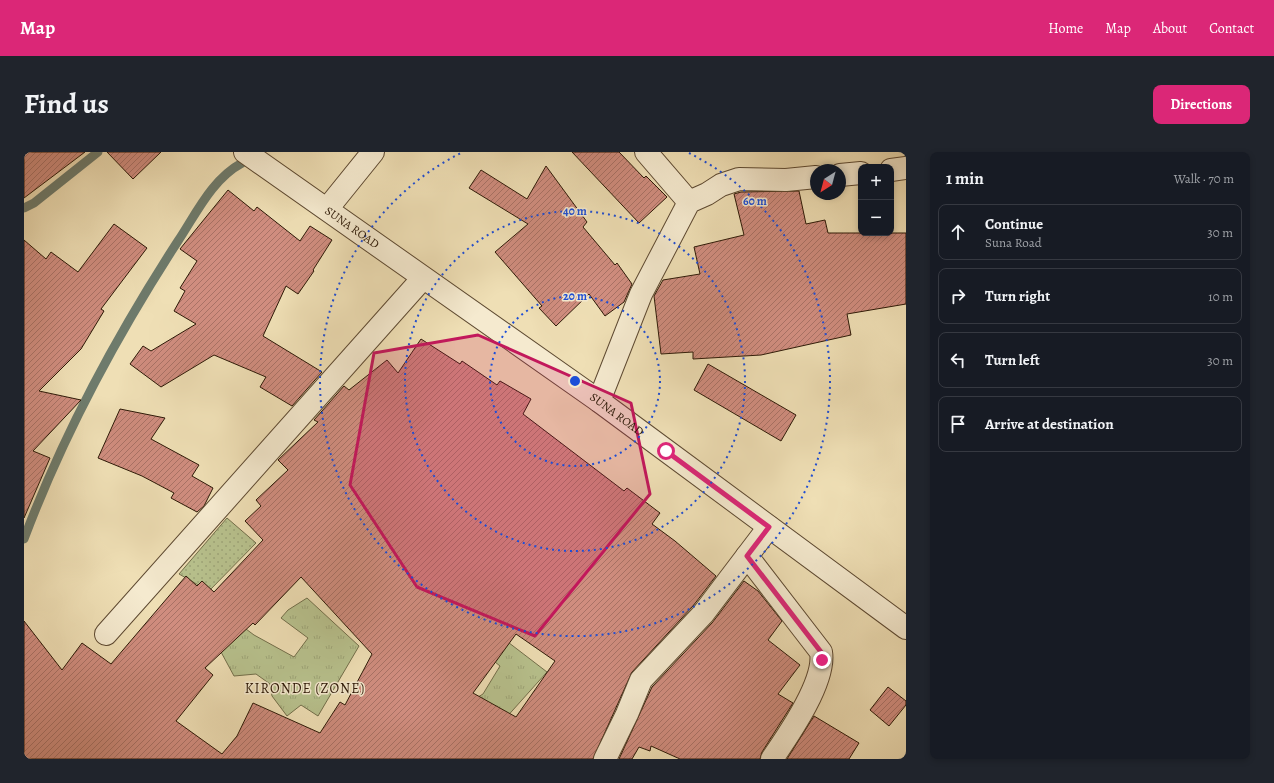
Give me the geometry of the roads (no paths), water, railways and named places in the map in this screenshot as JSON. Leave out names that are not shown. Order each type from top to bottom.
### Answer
[{"type":"street","name":"SUNA ROAD","points":[[245,152],[599,401],[906,628]]},
{"type":"street","points":[[327,209],[373,152]]},
{"type":"street","points":[[646,152],[689,202]]},
{"type":"street","points":[[894,170],[906,168]]},
{"type":"street","points":[[846,174],[858,173]]},
{"type":"street","points":[[599,401],[641,294],[689,202],[707,194],[721,185],[739,179],[786,180],[810,178]]},
{"type":"street","points":[[106,634],[423,278]]},
{"type":"street","points":[[605,759],[627,714],[641,680],[703,614],[769,527]]},
{"type":"street","points":[[747,556],[821,652],[822,660],[820,672],[798,720],[772,759]]},
{"type":"waterway","points":[[24,208],[34,203],[98,152]]},
{"type":"waterway","points":[[24,539],[56,462],[113,349],[155,277],[198,209],[222,178],[242,163]]},
{"type":"district","name":"KIRONDE (ZONE)","points":[[305,688]]}]
